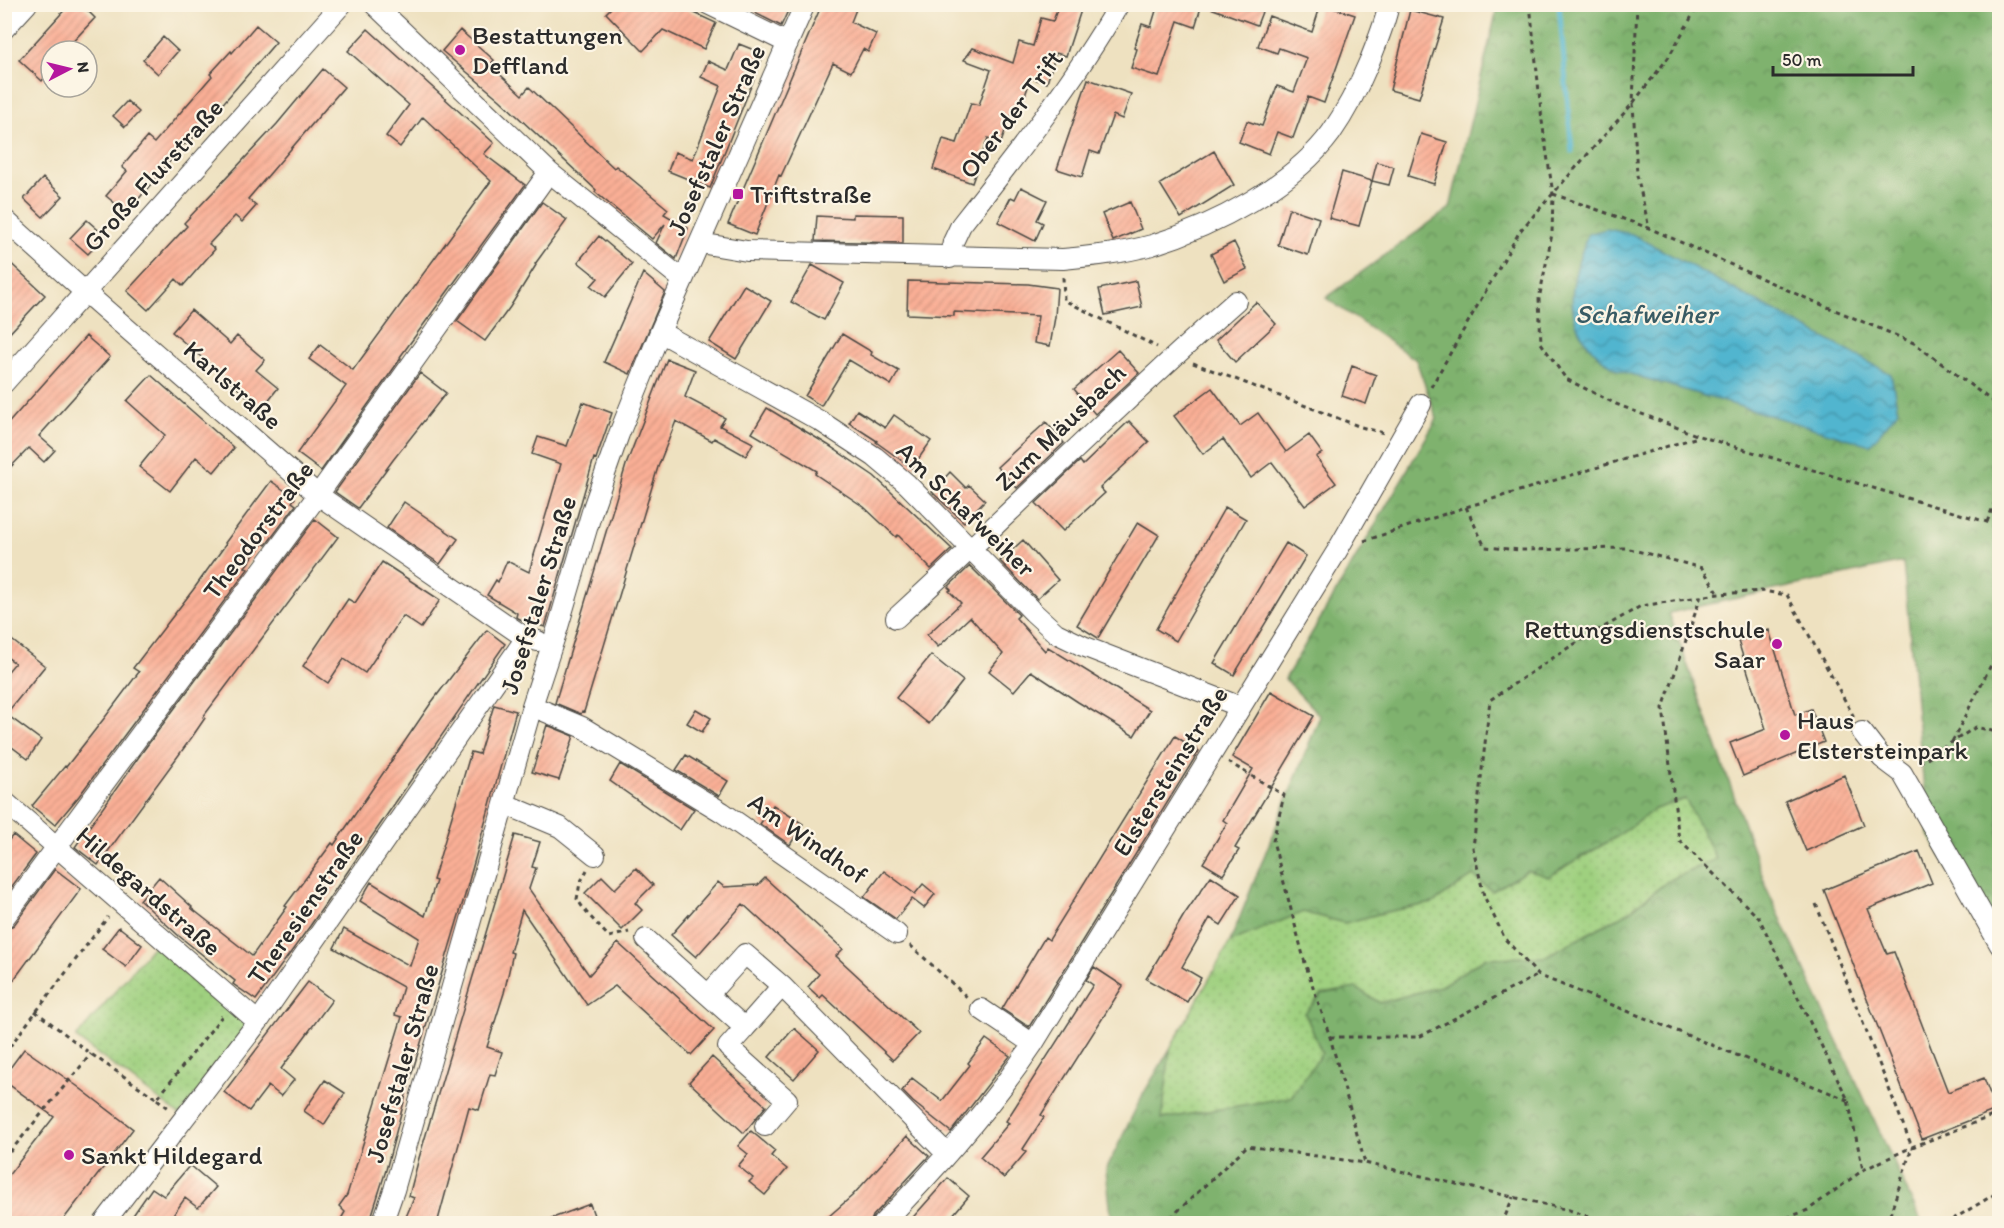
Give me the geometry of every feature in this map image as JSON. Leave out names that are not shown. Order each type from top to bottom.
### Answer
[{"type":"street","points":[[4,29],[27,4]]},
{"type":"street","name":"Große Flurstraße","points":[[4,383],[342,4]]},
{"type":"street","points":[[708,4],[788,43]]},
{"type":"street","name":"Josefstaler Straße","points":[[382,1224],[394,1190],[532,706],[553,645],[596,497],[660,332],[805,4]]},
{"type":"street","name":"Ober der Trift","points":[[950,258],[953,242],[961,225],[1076,75],[1119,4]]},
{"type":"street","points":[[700,243],[747,251],[950,258],[1063,259],[1106,255],[1153,244],[1214,220],[1255,200],[1299,168],[1331,134],[1356,92],[1385,23],[1389,4]]},
{"type":"street","points":[[379,6],[549,172],[683,280]]},
{"type":"street","name":"Theodorstraße","points":[[4,918],[318,495],[549,172]]},
{"type":"street","name":"Karlstraße","points":[[4,219],[318,495],[526,638]]},
{"type":"street","name":"Zum Mäusbach","points":[[896,618],[972,549],[1174,356],[1236,301]]},
{"type":"street","name":"Am Schafweiher","points":[[660,332],[820,421],[875,457],[907,484],[1056,633],[1083,646],[1241,707]]},
{"type":"street","name":"Elstersteinstraße","points":[[882,1224],[996,1097],[1033,1044],[1337,550],[1421,405]]},
{"type":"street","points":[[526,638],[553,645]]},
{"type":"street","name":"Theresienstraße","points":[[103,1224],[258,1022],[526,638]]},
{"type":"street","name":"Am Windhof","points":[[532,706],[582,727],[722,812],[897,934]]},
{"type":"street","points":[[1862,732],[1882,758],[1902,773],[2000,945]]},
{"type":"street","name":"Hildegardstraße","points":[[4,801],[258,1022]]},
{"type":"street","points":[[505,804],[560,827],[595,855]]},
{"type":"street","points":[[646,939],[745,1028]]},
{"type":"street","points":[[708,995],[745,954],[782,986],[947,1154]]},
{"type":"street","points":[[765,1126],[787,1100],[728,1047],[782,986]]},
{"type":"street","points":[[981,1009],[1033,1044]]},
{"type":"path","points":[[1530,4],[1542,121],[1553,194],[1552,234],[1539,299],[1541,343],[1566,379],[1616,404],[1700,436],[1986,522],[2000,530]]},
{"type":"path","points":[[1637,4],[1634,103],[1637,175],[1649,228]]},
{"type":"path","points":[[1421,405],[1520,231],[1634,103],[1668,58],[1699,4]]},
{"type":"path","points":[[1553,194],[1649,228],[1801,296],[1914,343],[2000,407]]},
{"type":"path","points":[[1063,259],[1064,300],[1174,356],[1361,427],[1400,438]]},
{"type":"path","points":[[1337,550],[1466,507],[1700,436]]},
{"type":"path","points":[[1986,522],[2000,489]]},
{"type":"path","points":[[1466,507],[1485,548],[1521,550],[1626,548],[1702,568],[1719,594]]},
{"type":"path","points":[[1952,742],[1993,661],[2000,552]]},
{"type":"path","points":[[1848,1100],[1538,975],[1505,939],[1484,896],[1473,848],[1490,700],[1571,646],[1641,606],[1719,594],[1762,591],[1787,594],[1862,732]]},
{"type":"path","points":[[1701,597],[1663,708],[1679,840],[1759,918],[1848,1100],[1863,1170]]},
{"type":"path","points":[[1902,773],[1976,727],[2000,733]]},
{"type":"path","points":[[1213,753],[1284,795],[1273,841],[1305,963],[1330,1037],[1365,1163]]},
{"type":"path","points":[[595,855],[580,883],[577,899],[609,937],[635,930],[646,939]]},
{"type":"path","points":[[4,1054],[120,902]]},
{"type":"path","points":[[1816,904],[1912,1147],[1887,1224]]},
{"type":"path","points":[[897,934],[981,1009]]},
{"type":"path","points":[[1330,1037],[1419,1037],[1538,975]]},
{"type":"path","points":[[35,1011],[91,1054],[157,1099],[233,1001]]},
{"type":"path","points":[[4,1159],[91,1054]]},
{"type":"path","points":[[1770,1224],[1808,1210],[1863,1170],[1912,1147],[2000,1113]]},
{"type":"path","points":[[1164,1224],[1247,1146],[1365,1163],[1569,1210],[1611,1224]]},
{"type":"path","points":[[1945,1224],[2000,1191]]},
{"type":"path","points":[[1502,1224],[1513,1197]]},
{"type":"green space","points":[[1498,5],[1999,5],[1999,961],[1928,833],[1903,562],[1669,613],[1767,889],[1922,1223],[1112,1223],[1106,1170],[1142,1096],[1170,1049],[1162,1119],[1291,1097],[1322,1053],[1305,1013],[1322,994],[1356,988],[1380,1003],[1441,986],[1485,958],[1544,957],[1627,913],[1668,881],[1716,859],[1685,799],[1655,809],[1616,837],[1548,877],[1528,870],[1492,891],[1473,876],[1433,903],[1345,923],[1303,912],[1230,942],[1320,716],[1285,679],[1437,419],[1416,360],[1326,298],[1450,208]]},
{"type":"green space","points":[[1686,799],[1716,859],[1668,881],[1627,913],[1544,957],[1485,958],[1441,986],[1380,1003],[1356,988],[1305,1013],[1322,1053],[1291,1097],[1162,1119],[1170,1049],[1230,942],[1303,912],[1345,923],[1433,903],[1473,876],[1492,891],[1528,869],[1548,877],[1616,837],[1655,809]]},
{"type":"green space","points":[[158,940],[254,1021],[180,1115],[76,1038]]},
{"type":"water","name":"Schafweiher","points":[[1607,229],[1632,234],[1891,374],[1898,411],[1870,445],[1617,370],[1597,355],[1584,339],[1573,310],[1574,280],[1588,234]]},
{"type":"building","points":[[70,4],[81,4],[95,18],[75,39],[39,39],[39,78],[19,60]]},
{"type":"building","points":[[615,4],[675,4],[716,23],[704,49],[663,30],[643,51],[606,13]]},
{"type":"building","points":[[759,4],[791,4],[781,26],[755,13]]},
{"type":"building","points":[[822,4],[858,4],[851,22],[876,34],[868,52],[863,49],[851,72],[833,63],[781,176],[779,175],[755,235],[728,224]]},
{"type":"building","points":[[1059,4],[1083,4],[1066,56],[1056,53],[1047,83],[1031,78],[1017,119],[1010,116],[1001,143],[988,138],[972,183],[933,169],[943,139],[957,143],[971,103],[979,105],[991,70],[964,60],[973,48],[1013,63],[1019,42],[1033,46],[1041,18],[1053,21]]},
{"type":"building","points":[[1158,4],[1202,4],[1195,27],[1178,21],[1159,77],[1131,68],[1137,49],[1134,48],[1142,24],[1151,27]]},
{"type":"building","points":[[1206,4],[1265,4],[1257,25],[1205,6]]},
{"type":"building","points":[[1321,4],[1355,15],[1324,103],[1308,97],[1293,138],[1277,132],[1269,154],[1239,142],[1247,121],[1262,126],[1277,86],[1294,92],[1307,58],[1279,48],[1277,53],[1258,46],[1269,16],[1312,32]]},
{"type":"building","points":[[1410,10],[1444,19],[1419,98],[1390,90]]},
{"type":"building","points":[[256,25],[276,42],[187,145],[185,143],[127,213],[106,196],[127,171],[122,167],[147,137],[154,143],[212,76],[210,74]]},
{"type":"building","points":[[368,29],[494,143],[484,154],[525,185],[400,357],[321,471],[297,453],[346,386],[309,359],[320,345],[353,370],[491,181],[423,117],[400,147],[386,136],[409,105],[348,51]]},
{"type":"building","points":[[460,30],[494,60],[490,65],[522,95],[529,87],[614,168],[616,166],[668,209],[664,214],[688,228],[676,259],[656,243],[665,224],[652,239],[595,192],[596,190],[500,100],[442,51]]},
{"type":"building","points":[[163,37],[178,51],[158,74],[143,60]]},
{"type":"building","points":[[739,44],[764,54],[710,188],[668,171],[675,152],[693,159],[721,86],[701,77],[708,61],[728,70]]},
{"type":"building","points":[[323,69],[344,87],[248,199],[256,206],[242,222],[235,216],[209,244],[215,249],[183,286],[176,279],[148,310],[127,291],[187,226],[184,223],[277,124]]},
{"type":"building","points":[[1088,79],[1131,94],[1122,119],[1113,115],[1099,154],[1090,151],[1082,177],[1057,169]]},
{"type":"building","points":[[127,101],[139,112],[125,127],[113,116]]},
{"type":"building","points":[[1421,134],[1447,142],[1434,184],[1408,176]]},
{"type":"building","points":[[1214,151],[1234,185],[1181,218],[1160,184]]},
{"type":"building","points":[[1377,162],[1394,167],[1389,185],[1372,181]]},
{"type":"building","points":[[1342,172],[1372,181],[1359,226],[1329,218]]},
{"type":"building","points":[[43,178],[63,196],[43,217],[24,199]]},
{"type":"building","points":[[1021,187],[1047,200],[1037,220],[1043,223],[1035,241],[998,222],[1011,197],[1015,199]]},
{"type":"building","points":[[542,202],[567,220],[535,264],[510,307],[485,341],[457,321]]},
{"type":"building","points":[[1130,202],[1141,229],[1113,241],[1102,214]]},
{"type":"building","points":[[1289,208],[1319,218],[1308,255],[1278,245]]},
{"type":"building","points":[[853,214],[903,215],[903,243],[815,241],[817,216],[853,218]]},
{"type":"building","points":[[87,220],[105,236],[88,254],[70,238]]},
{"type":"building","points":[[599,236],[632,264],[605,297],[591,286],[598,278],[578,262]]},
{"type":"building","points":[[1234,242],[1247,269],[1224,281],[1211,254]]},
{"type":"building","points":[[4,257],[45,295],[4,339]]},
{"type":"building","points":[[812,265],[844,283],[824,320],[791,302]]},
{"type":"building","points":[[643,273],[665,292],[630,374],[604,362]]},
{"type":"building","points":[[908,281],[1028,284],[1057,288],[1050,346],[1034,343],[1038,316],[954,312],[954,316],[907,314]]},
{"type":"building","points":[[1136,281],[1142,307],[1105,315],[1099,289]]},
{"type":"building","points":[[744,285],[771,301],[736,359],[709,342]]},
{"type":"building","points":[[1256,302],[1276,324],[1235,362],[1216,340]]},
{"type":"building","points":[[191,310],[230,344],[237,336],[265,360],[256,370],[278,388],[259,412],[246,402],[249,398],[172,332]]},
{"type":"building","points":[[842,334],[872,352],[871,355],[899,371],[891,385],[849,360],[821,406],[805,396]]},
{"type":"building","points":[[86,336],[110,357],[39,436],[55,450],[44,462],[29,448],[4,474],[4,428]]},
{"type":"building","points":[[1118,350],[1139,373],[1095,414],[1074,389]]},
{"type":"building","points":[[667,359],[695,370],[685,397],[725,418],[720,426],[753,443],[746,456],[676,421],[658,467],[584,712],[582,711],[581,714],[555,703],[626,465]]},
{"type":"building","points":[[1352,366],[1376,375],[1366,404],[1342,396]]},
{"type":"building","points":[[420,373],[446,393],[358,508],[335,492]]},
{"type":"building","points":[[151,375],[234,448],[214,472],[196,457],[170,491],[139,467],[165,435],[127,401]]},
{"type":"building","points":[[1212,388],[1240,426],[1258,413],[1286,452],[1309,435],[1322,453],[1316,457],[1336,483],[1305,506],[1272,462],[1251,478],[1223,439],[1203,454],[1174,416]]},
{"type":"building","points":[[583,402],[612,413],[596,459],[594,458],[545,627],[516,617],[517,613],[487,595],[496,580],[498,582],[507,561],[529,572],[561,464],[532,454],[538,437],[567,446]]},
{"type":"building","points":[[767,408],[874,476],[952,549],[931,569],[898,535],[896,537],[864,507],[815,474],[817,471],[752,433]]},
{"type":"building","points":[[857,410],[885,428],[894,415],[931,441],[912,468],[849,423]]},
{"type":"building","points":[[1129,421],[1149,442],[1100,488],[1105,493],[1063,531],[1036,503],[1080,461],[1083,465]]},
{"type":"building","points":[[1046,422],[1064,443],[1017,488],[997,467]]},
{"type":"building","points":[[950,472],[966,488],[969,485],[985,500],[964,522],[932,492]]},
{"type":"building","points":[[271,481],[295,498],[292,502],[296,505],[266,545],[263,543],[245,567],[248,569],[55,825],[32,806],[66,767],[139,672],[133,668],[193,590]]},
{"type":"building","points":[[404,502],[458,539],[440,564],[387,528]]},
{"type":"building","points":[[1225,507],[1246,519],[1176,641],[1156,629]]},
{"type":"building","points":[[315,519],[338,537],[203,717],[205,718],[192,737],[98,865],[75,847],[143,751]]},
{"type":"building","points":[[1138,522],[1159,535],[1098,638],[1077,625]]},
{"type":"building","points":[[1023,540],[1058,580],[1037,599],[1000,561]]},
{"type":"building","points":[[1286,543],[1306,556],[1234,675],[1214,663]]},
{"type":"building","points":[[382,562],[440,600],[421,628],[403,616],[365,673],[344,659],[328,683],[303,666],[348,599],[355,603]]},
{"type":"building","points":[[970,566],[1019,615],[1016,618],[1045,651],[1048,647],[1150,710],[1134,736],[1031,671],[1014,691],[989,671],[1003,654],[970,617],[938,647],[927,635],[961,603],[948,587]]},
{"type":"building","points":[[487,630],[505,644],[310,926],[256,1000],[233,984],[235,981],[179,936],[140,900],[159,877],[191,908],[252,956],[287,907],[285,906],[332,843],[334,845],[431,703]]},
{"type":"building","name":"Haus Elstersteinpark","points":[[1769,630],[1795,715],[1811,709],[1824,742],[1743,776],[1730,743],[1766,729],[1738,641]]},
{"type":"building","points":[[4,634],[45,666],[6,714],[41,740],[28,759],[4,741],[4,676],[15,663],[4,655]]},
{"type":"building","points":[[931,655],[963,681],[929,724],[896,698]]},
{"type":"building","points":[[1271,691],[1314,716],[1235,848],[1239,850],[1223,875],[1203,863],[1227,823],[1223,820],[1253,769],[1232,757]]},
{"type":"building","points":[[494,705],[516,711],[386,1170],[369,1224],[338,1224],[345,1212],[339,1206],[347,1195],[402,1017],[395,1015],[403,987],[334,948],[344,929],[410,966],[419,938],[360,901],[371,882],[425,916],[436,881],[433,880],[471,752],[479,754]]},
{"type":"building","points":[[696,709],[711,718],[702,732],[687,723]]},
{"type":"building","points":[[547,725],[574,736],[559,780],[532,772]]},
{"type":"building","points":[[1175,736],[1199,751],[1029,1027],[1002,1009],[1045,937],[1049,940]]},
{"type":"building","points":[[686,755],[728,781],[719,796],[676,770]]},
{"type":"building","points":[[620,764],[694,809],[680,830],[610,781]]},
{"type":"building","points":[[1844,775],[1864,825],[1806,851],[1785,801]]},
{"type":"building","points":[[773,805],[803,824],[790,845],[760,824]]},
{"type":"building","points":[[13,835],[36,854],[4,897],[4,846]]},
{"type":"building","points":[[515,835],[540,842],[532,867],[536,868],[529,889],[589,975],[618,943],[714,1030],[691,1055],[615,986],[587,1005],[522,910],[510,952],[513,953],[504,993],[487,1047],[502,1052],[495,1075],[490,1074],[479,1110],[469,1107],[437,1224],[403,1224],[414,1198],[409,1196],[419,1158]]},
{"type":"building","points":[[1919,851],[1932,883],[1868,909],[1887,954],[1894,952],[1948,1092],[1984,1078],[1996,1110],[1922,1139],[1824,890]]},
{"type":"building","points":[[636,868],[653,885],[635,903],[642,910],[622,930],[585,893],[602,876],[615,889]]},
{"type":"building","points":[[55,869],[81,889],[4,993],[4,930],[14,925]]},
{"type":"building","points":[[884,871],[915,894],[923,884],[935,894],[924,908],[912,899],[896,919],[864,897]]},
{"type":"building","points":[[1211,876],[1240,895],[1221,925],[1210,918],[1182,967],[1201,978],[1187,1002],[1146,979],[1184,915]]},
{"type":"building","points":[[765,878],[843,949],[836,956],[919,1033],[893,1060],[823,995],[820,998],[808,987],[819,974],[743,904],[696,957],[671,935],[718,882],[724,887],[758,885]]},
{"type":"building","points":[[119,927],[142,945],[126,967],[102,949]]},
{"type":"building","points":[[1094,967],[1123,986],[1041,1115],[1044,1117],[1023,1149],[1026,1152],[1004,1178],[980,1157],[1009,1123],[1006,1121],[1093,985],[1086,980]]},
{"type":"building","points":[[308,982],[332,1000],[281,1069],[294,1080],[281,1096],[268,1086],[249,1111],[224,1092]]},
{"type":"building","points":[[794,1028],[819,1050],[794,1079],[769,1057]]},
{"type":"building","points":[[986,1039],[1010,1056],[951,1132],[902,1091],[912,1078],[942,1101],[970,1065],[968,1063]]},
{"type":"building","name":"Sankt Hildegard","points":[[24,1049],[133,1129],[60,1224],[4,1224],[4,1181],[54,1117],[4,1081],[4,1076]]},
{"type":"building","points":[[712,1057],[766,1106],[744,1133],[689,1082]]},
{"type":"building","points":[[325,1080],[345,1093],[324,1125],[304,1111]]},
{"type":"building","points":[[751,1131],[775,1151],[771,1156],[787,1169],[765,1195],[749,1182],[753,1178],[738,1166],[748,1154],[738,1146]]},
{"type":"building","points":[[907,1136],[929,1156],[873,1216],[870,1224],[820,1224],[852,1196]]},
{"type":"building","points":[[190,1165],[216,1187],[198,1208],[185,1198],[167,1224],[127,1224],[152,1188],[164,1196]]},
{"type":"building","points":[[948,1178],[969,1196],[945,1224],[907,1224]]},
{"type":"building","points":[[590,1204],[597,1224],[543,1224],[542,1222]]},
{"type":"waterway","points":[[1559,4],[1572,151]]},
{"type":"place","name":"Bestattungen Deffland","points":[[460,50]]},
{"type":"place","name":"Triftstraße","points":[[738,194]]},
{"type":"place","name":"Rettungsdienstschule Saar","points":[[1777,644]]},
{"type":"place","name":"Haus Elstersteinpark","points":[[1785,735]]},
{"type":"place","name":"Sankt Hildegard","points":[[69,1155]]}]
